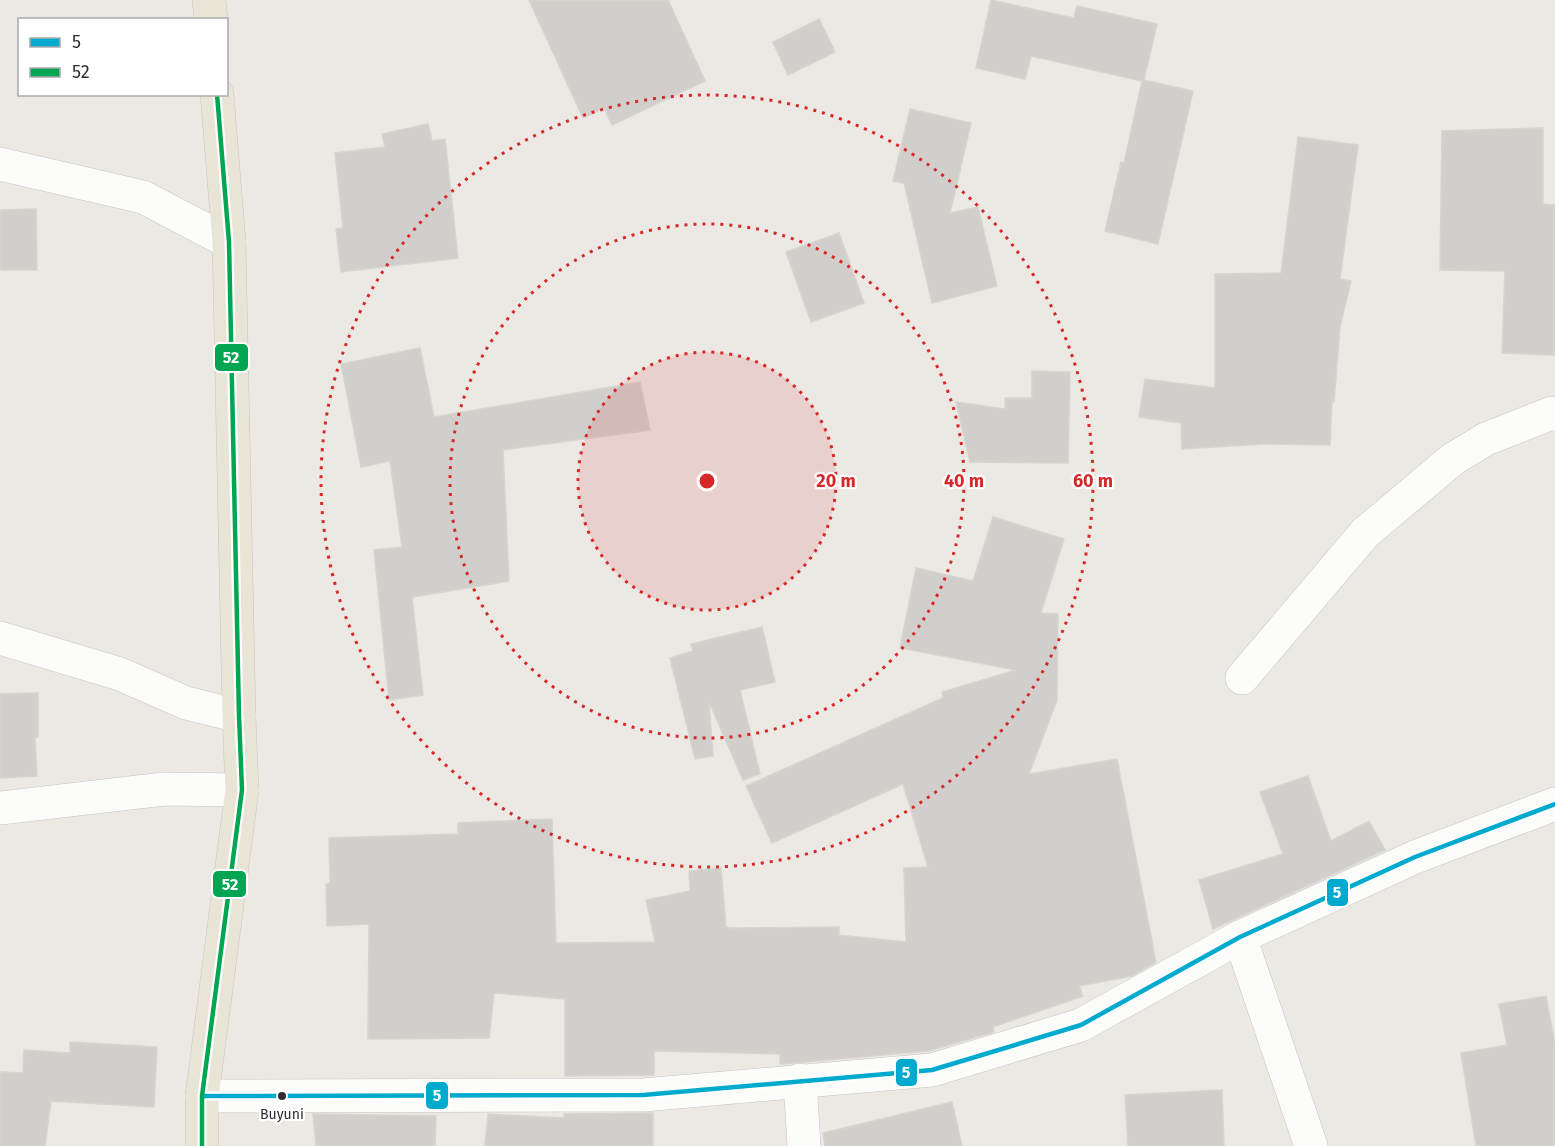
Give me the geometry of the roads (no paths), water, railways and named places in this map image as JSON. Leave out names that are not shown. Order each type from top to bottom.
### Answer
[{"type":"main road","points":[[209,0],[211,18]]},
{"type":"main road","points":[[202,1146],[202,1096],[242,790],[238,716],[229,242],[217,96]]},
{"type":"street","points":[[0,164],[143,196],[229,242]]},
{"type":"street","points":[[1242,678],[1365,533],[1382,518],[1453,459],[1486,439],[1552,413],[1555,414]]},
{"type":"street","points":[[0,638],[120,674],[186,703],[238,716]]},
{"type":"street","points":[[0,808],[164,789],[242,790]]},
{"type":"street","points":[[202,1096],[643,1095],[932,1070],[1081,1026],[1240,937],[1415,857],[1555,804]]},
{"type":"street","points":[[1240,937],[1311,1146]]},
{"type":"street","points":[[800,1080],[804,1146]]},
{"type":"place","name":"Buyuni","points":[[282,1096]]}]
